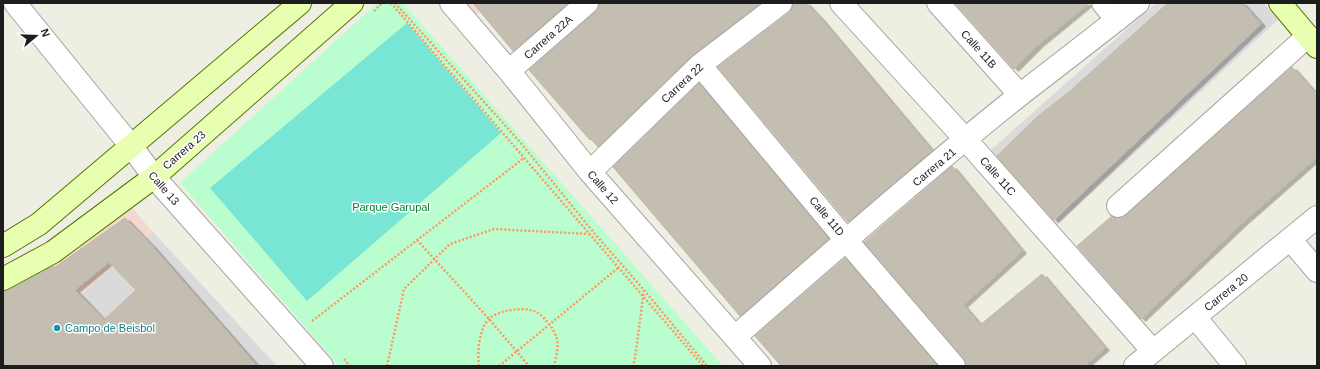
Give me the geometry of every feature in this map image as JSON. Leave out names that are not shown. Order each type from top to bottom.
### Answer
[{"type":"main road","points":[[3,246],[39,224],[300,3]]},
{"type":"main road","name":"Carrera 23","points":[[3,279],[53,252],[154,177],[352,3]]},
{"type":"main road","points":[[1280,3],[1312,42]]},
{"type":"street","name":"Calle 13","points":[[16,3],[131,146],[154,177],[322,366]]},
{"type":"street","name":"Calle 12","points":[[451,3],[509,71],[590,172],[760,366]]},
{"type":"street","name":"Carrera 22A","points":[[509,71],[587,3]]},
{"type":"street","name":"Carrera 22","points":[[590,172],[700,65],[781,3]]},
{"type":"street","name":"Calle 11C","points":[[841,3],[966,140],[1153,351]]},
{"type":"street","name":"Calle 11B","points":[[938,3],[1020,95]]},
{"type":"street","points":[[1102,3],[1117,20]]},
{"type":"street","name":"Carrera 21","points":[[735,337],[846,240],[1020,95],[1138,3]]},
{"type":"street","points":[[1118,206],[1312,42]]},
{"type":"street","name":"Calle 11D","points":[[700,65],[846,240],[954,366]]},
{"type":"street","name":"Carrera 20","points":[[1135,366],[1317,217]]},
{"type":"street","points":[[1290,239],[1317,271]]},
{"type":"street","points":[[1195,317],[1235,366]]},
{"type":"path","points":[[370,13],[382,3]]},
{"type":"path","points":[[392,3],[702,366]]},
{"type":"path","points":[[395,3],[520,142],[706,366]]},
{"type":"path","points":[[311,322],[524,158]]},
{"type":"path","points":[[387,366],[404,289],[450,244],[494,229],[595,234]]},
{"type":"path","points":[[417,240],[489,319],[529,366]]},
{"type":"path","points":[[499,366],[618,268]]},
{"type":"path","points":[[633,366],[644,290]]},
{"type":"path","points":[[479,366],[478,352],[483,329],[489,319],[502,312],[510,310],[529,310],[536,312],[550,324],[557,338],[557,352],[554,366]]},
{"type":"path","points":[[306,316],[316,327]]},
{"type":"path","points":[[340,355],[350,366]]},
{"type":"shaded area","points":[[464,3],[491,3],[475,16]]},
{"type":"shaded area","points":[[1156,3],[1264,3],[1278,20],[1053,229],[983,157]]},
{"type":"shaded area","points":[[130,205],[153,232],[80,295],[51,265]]},
{"type":"shaded area","points":[[153,232],[277,366],[147,366],[80,295]]},
{"type":"green space","name":"Parque Garupal","points":[[377,3],[403,3],[723,366],[339,366],[180,183]]},
{"type":"green space","points":[[407,23],[501,133],[307,301],[210,188]]},
{"type":"building","points":[[473,3],[568,3],[513,51]]},
{"type":"building","points":[[599,3],[760,3],[691,56],[598,147],[591,139],[590,140],[529,70],[595,12],[599,7]]},
{"type":"building","points":[[793,3],[806,3],[932,151],[848,222],[718,67],[789,13]]},
{"type":"building","points":[[955,3],[1089,3],[1039,44],[1014,69]]},
{"type":"building","points":[[1168,3],[1242,3],[1261,24],[1054,220],[997,156],[1038,116],[1069,92]]},
{"type":"building","points":[[1292,67],[1317,95],[1317,157],[1242,223],[1141,319],[1077,246],[1112,216],[1120,218],[1126,215]]},
{"type":"building","points":[[699,83],[829,239],[740,316],[613,167]]},
{"type":"building","points":[[952,166],[1022,251],[963,305],[980,325],[1042,274],[1105,348],[1084,366],[966,366],[963,358],[864,242]]},
{"type":"building","points":[[125,218],[153,247],[257,366],[3,366],[3,291],[9,290],[53,266],[54,268]],"holes":[[[109,262],[136,290],[104,320],[75,290]]]},
{"type":"building","points":[[845,258],[938,366],[781,366],[755,336]]},
{"type":"place","name":"Campo de Beisbol","points":[[57,328]]}]
